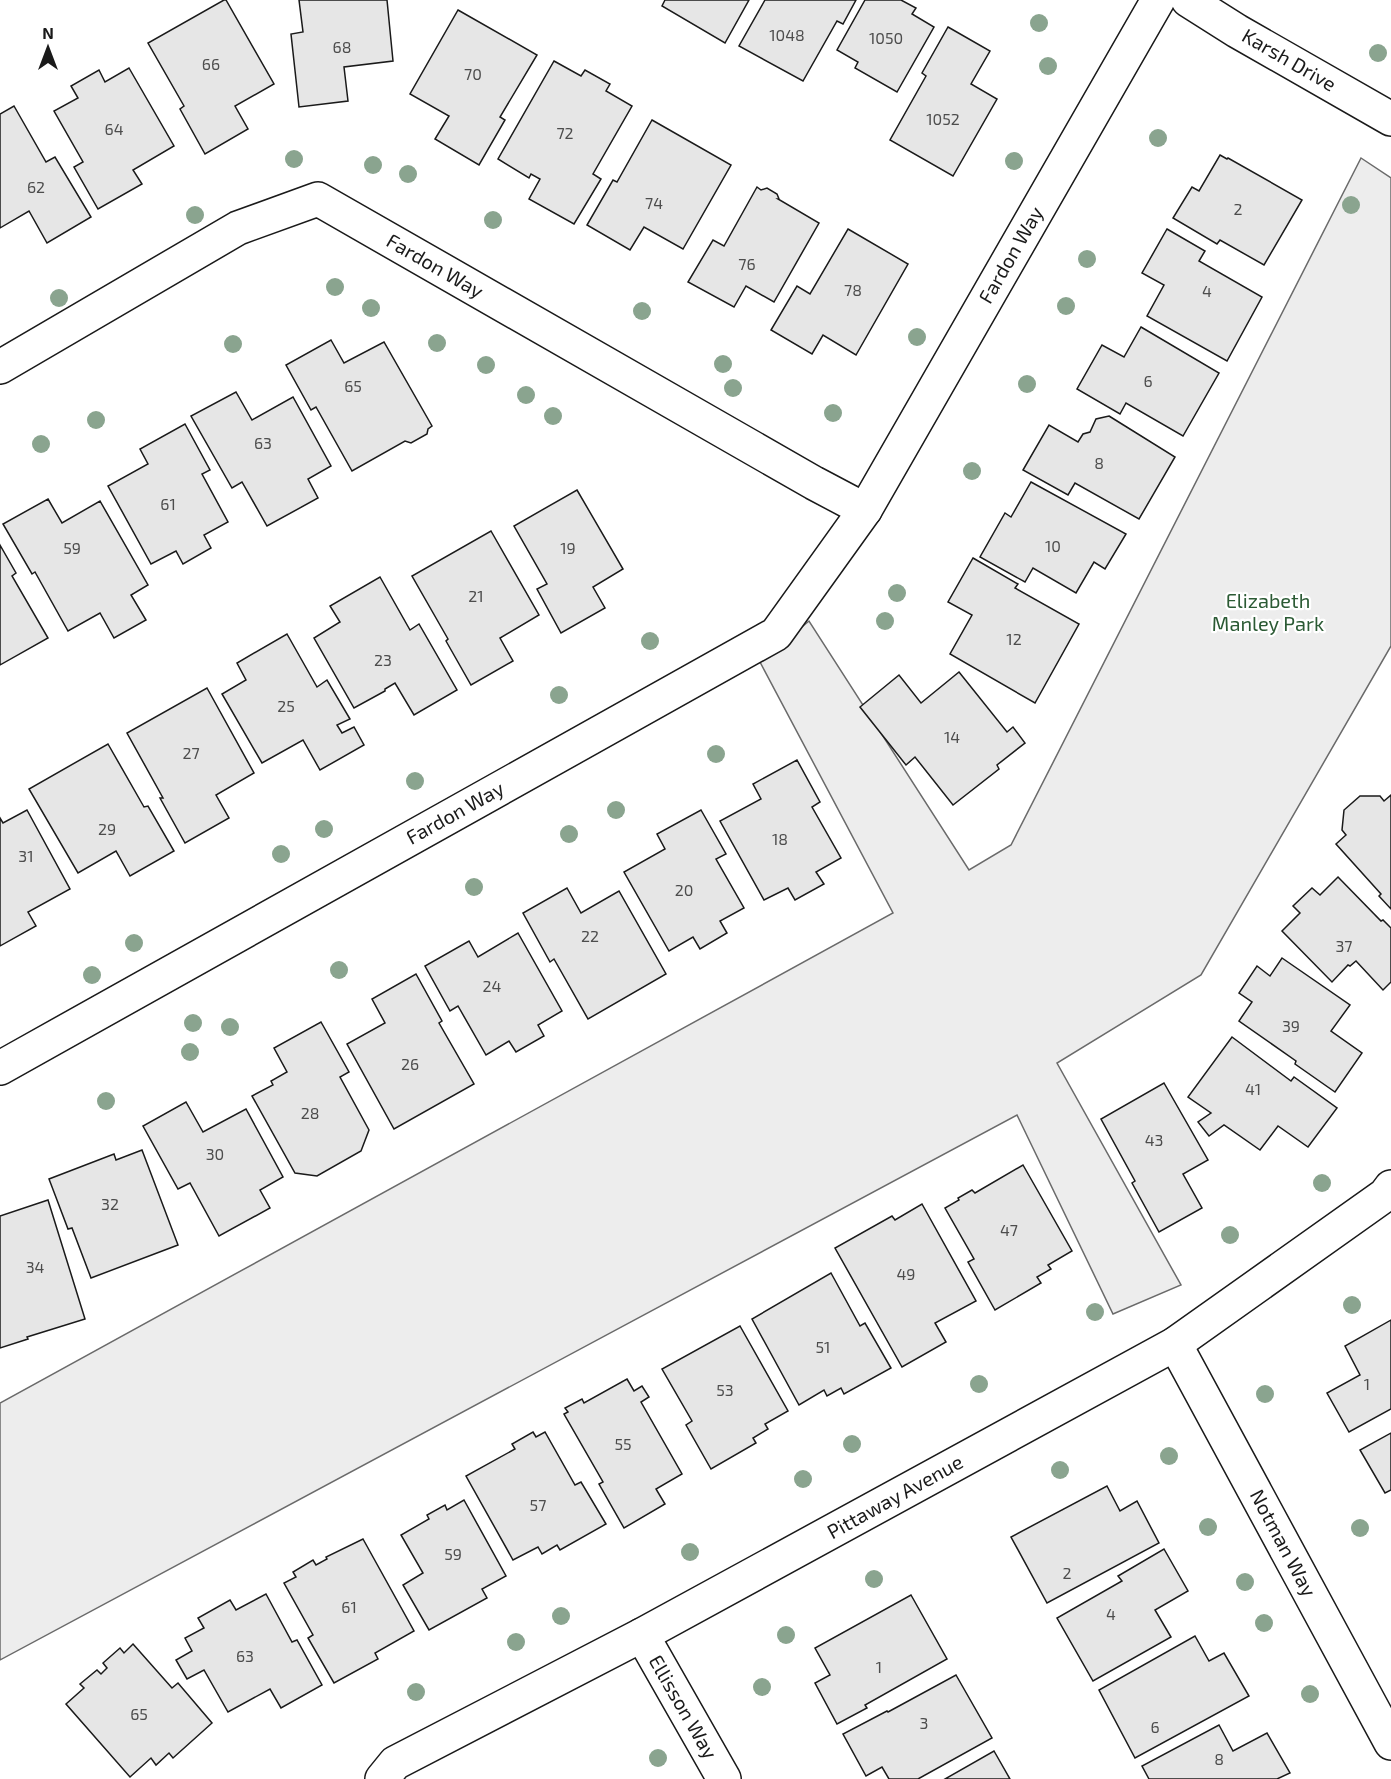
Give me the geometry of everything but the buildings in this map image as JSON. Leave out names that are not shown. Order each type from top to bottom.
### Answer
[{"type":"street","name":"Fardon Way","points":[[0,1068],[776,634],[865,510],[1158,0]]},
{"type":"street","name":"Karsh Drive","points":[[1188,0],[1237,31],[1391,119]]},
{"type":"street","name":"Fardon Way","points":[[0,367],[238,228],[318,199],[865,510]]},
{"type":"street","name":"Pittaway Avenue","points":[[382,1779],[395,1763],[642,1635],[1175,1344],[1385,1195],[1391,1187]]},
{"type":"street","name":"Notman Way","points":[[1175,1344],[1391,1743]]},
{"type":"street","name":"Ellisson Way","points":[[642,1635],[724,1779]]},
{"type":"green space","name":"Elizabeth Manley Park","points":[[1361,158],[1391,178],[1391,646],[1201,975],[1057,1063],[1181,1285],[1113,1314],[1017,1115],[0,1660],[0,1403],[893,913],[760,662],[809,621],[969,870],[1011,845]]}]
